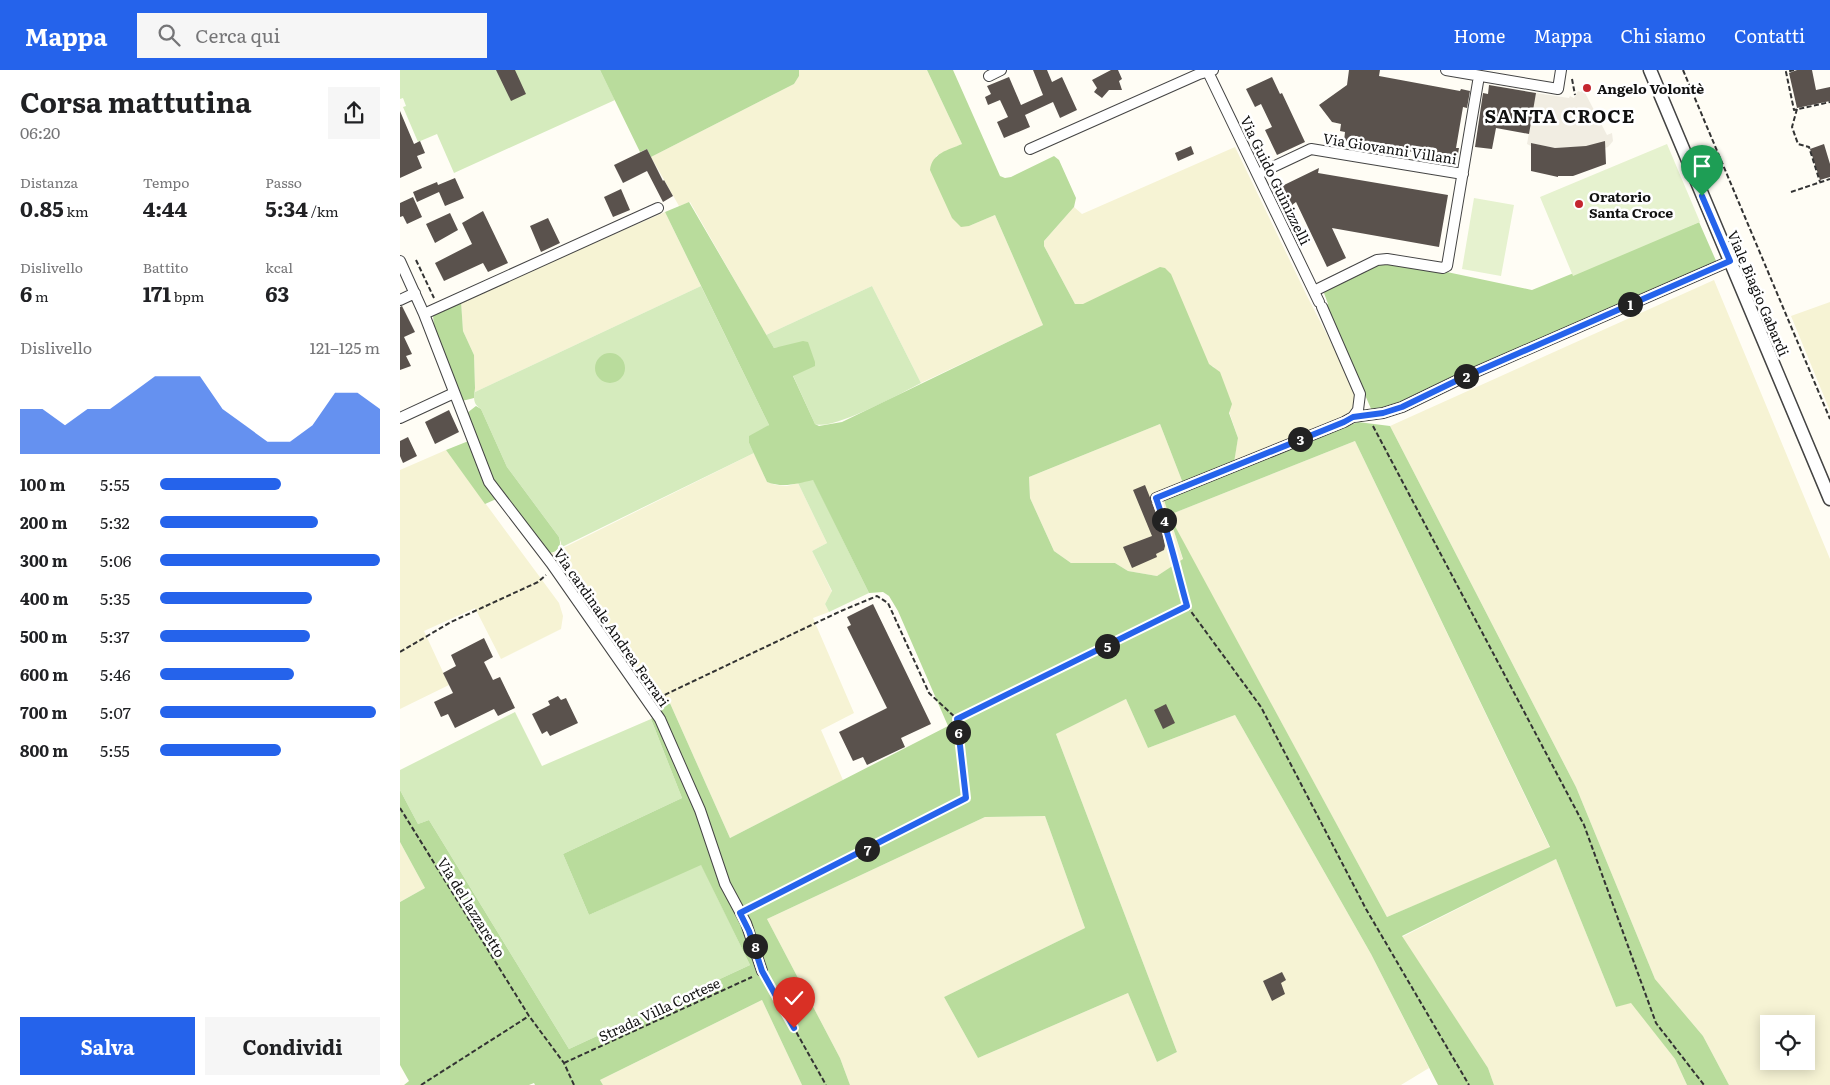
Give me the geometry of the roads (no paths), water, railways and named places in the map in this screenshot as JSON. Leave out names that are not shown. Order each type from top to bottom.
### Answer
[{"type":"street","points":[[989,76],[1001,70]]},
{"type":"street","points":[[1030,149],[1210,70]]},
{"type":"street","name":"Via Guido Guinizzelli","points":[[1210,70],[1314,290],[1360,394],[1358,410],[1353,417]]},
{"type":"street","points":[[1446,70],[1558,89],[1561,70]]},
{"type":"street","name":"Viale Biagio Gabardi","points":[[1650,70],[1830,499]]},
{"type":"street","points":[[1314,290],[1377,260],[1387,259],[1443,268],[1447,266],[1480,76]]},
{"type":"street","name":"Via Giovanni Villani","points":[[1258,174],[1311,149],[1463,174]]},
{"type":"street","points":[[424,314],[658,208]]},
{"type":"street","name":"Via cardinale Andrea Ferrari","points":[[400,261],[424,314],[489,482],[550,563],[660,720],[700,810],[725,884],[749,931],[762,971]]},
{"type":"street","points":[[1156,498],[1353,417],[1383,413],[1402,407],[1462,378],[1730,261]]},
{"type":"street","points":[[400,300],[415,293]]},
{"type":"street","points":[[400,418],[454,393]]},
{"type":"place","name":"Angelo Volontè","points":[[1587,88]]},
{"type":"place","name":"Oratorio Santa Croce","points":[[1579,204]]},
{"type":"district","name":"SANTA CROCE","points":[[1560,115]]}]
